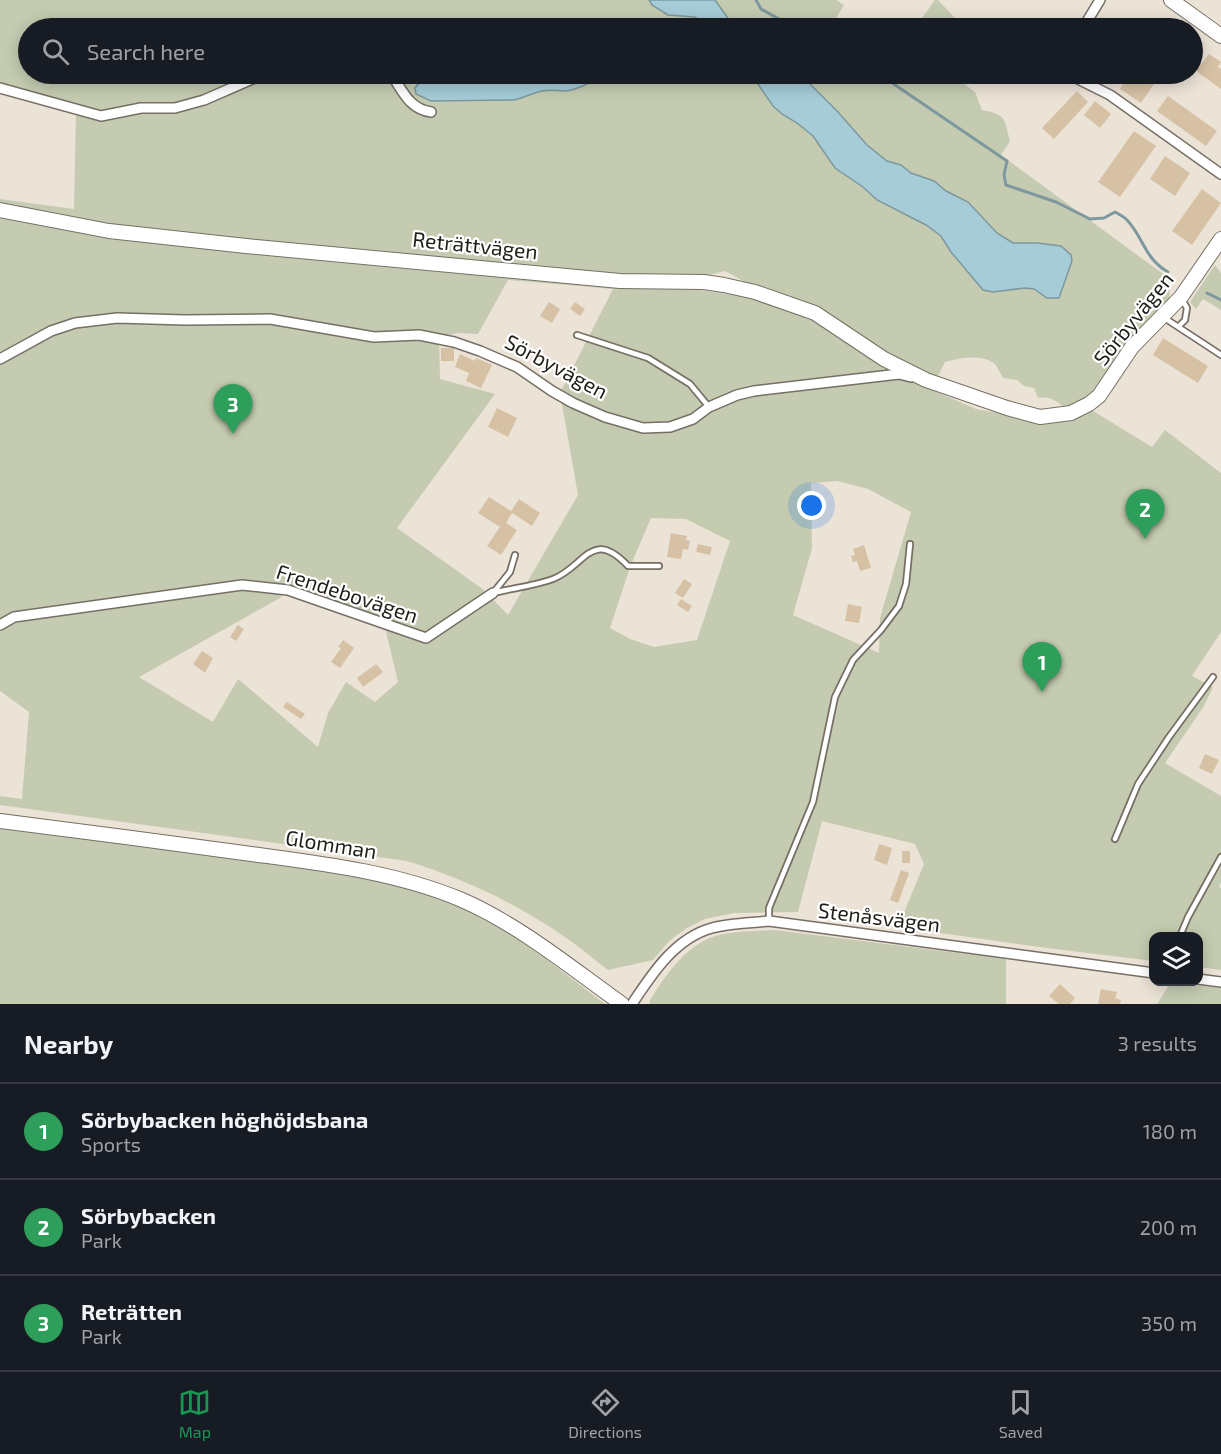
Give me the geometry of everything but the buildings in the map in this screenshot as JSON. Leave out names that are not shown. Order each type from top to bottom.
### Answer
[{"type":"street","points":[[1089,18],[1100,0]]},
{"type":"street","points":[[1170,0],[1196,18]]},
{"type":"street","points":[[1203,23],[1221,36]]},
{"type":"street","points":[[0,88],[101,116],[141,108],[175,108],[204,100],[241,84]]},
{"type":"street","points":[[398,84],[418,110],[431,112]]},
{"type":"street","points":[[1088,84],[1110,95],[1221,174]]},
{"type":"street","name":"Reträttvägen","points":[[0,210],[109,231],[246,246],[620,281],[704,282],[724,285],[755,292],[815,313],[884,359],[926,380]]},
{"type":"street","name":"Sörbyvägen","points":[[0,359],[51,331],[75,323],[117,318],[185,320],[270,318],[374,337],[419,335],[454,342],[517,367],[573,403],[605,417],[643,428],[670,427],[693,419],[709,406],[737,395],[773,388],[898,374],[926,380],[1024,414],[1040,417],[1071,413],[1099,396],[1132,347],[1181,297],[1221,240]]},
{"type":"street","name":"Frendebovägen","points":[[0,625],[14,617],[242,585],[288,590],[426,638],[493,593]]},
{"type":"street","name":"Glomman","points":[[0,821],[310,862],[400,879],[462,900],[499,919],[557,956],[622,1004]]},
{"type":"street","name":"Stenåsvägen","points":[[632,1004],[659,964],[684,942],[711,928],[769,921],[1149,972]]},
{"type":"street","points":[[1203,980],[1221,982]]},
{"type":"lane","points":[[1178,327],[1185,320],[1187,308],[1181,297]]},
{"type":"lane","points":[[1163,317],[1221,355]]},
{"type":"lane","points":[[578,335],[648,358],[690,384],[709,406]]},
{"type":"lane","points":[[769,921],[769,908],[813,802],[835,697],[853,660],[881,630],[899,606],[906,584],[910,543]]},
{"type":"lane","points":[[493,593],[555,579],[590,552],[601,549],[616,553],[628,566],[659,566]]},
{"type":"lane","points":[[493,593],[510,572],[516,555]]},
{"type":"lane","points":[[1115,839],[1138,784],[1213,677]]},
{"type":"lane","points":[[1182,932],[1221,857]]},
{"type":"green space","points":[[0,0],[836,0],[844,5],[836,18],[18,18],[18,84],[420,84],[431,101],[476,101],[527,97],[538,91],[565,91],[585,84],[964,84],[975,92],[982,110],[996,114],[1003,119],[1010,141],[1001,155],[1170,279],[1169,303],[1129,340],[1097,389],[1085,402],[1066,409],[1053,400],[1038,398],[1034,388],[1024,386],[1017,380],[1003,378],[996,365],[985,359],[964,358],[945,362],[937,378],[905,366],[819,310],[789,296],[747,283],[725,271],[701,277],[635,276],[134,231],[0,206],[0,199],[74,209],[76,105],[0,84]]},
{"type":"green space","points":[[935,0],[938,0],[955,18],[922,18]]},
{"type":"green space","points":[[0,216],[687,288],[780,302],[815,317],[932,390],[976,409],[1028,419],[1093,411],[1152,447],[1165,430],[1221,473],[1221,632],[1192,676],[1213,687],[1204,706],[1165,763],[1221,796],[1221,882],[1219,887],[1221,888],[1221,970],[1203,968],[1203,932],[1149,932],[1149,961],[898,927],[924,864],[915,844],[822,821],[798,912],[734,913],[705,919],[669,941],[653,960],[608,970],[560,934],[518,908],[464,882],[407,861],[0,805],[0,796],[22,799],[29,712],[0,691]],"holes":[[[508,280],[613,289],[560,393],[578,495],[508,615],[484,590],[397,528],[495,394],[440,379],[439,337],[458,333],[478,334]],[[837,481],[868,489],[911,512],[880,618],[879,653],[793,615],[812,548],[811,483]],[[651,518],[686,519],[730,541],[697,640],[654,647],[630,639],[610,628],[630,567]],[[287,588],[384,623],[398,682],[375,702],[346,682],[328,713],[318,747],[238,679],[213,722],[139,677],[280,598]]]},
{"type":"green space","points":[[1215,265],[1221,273],[1221,310],[1203,299],[1196,309],[1190,302]]},
{"type":"green space","points":[[0,827],[307,867],[407,888],[457,906],[520,939],[605,1004],[0,1004]]},
{"type":"green space","points":[[775,930],[1006,959],[1006,1004],[651,1004],[649,1002],[679,960],[699,944],[723,934]]},
{"type":"green space","points":[[1168,986],[1221,988],[1221,1004],[1157,1004]]},
{"type":"water","points":[[649,0],[715,0],[728,18],[668,15],[652,5]]},
{"type":"water","points":[[418,84],[588,84],[566,91],[545,90],[514,100],[431,101],[416,94],[415,88]]},
{"type":"water","points":[[758,84],[810,84],[867,145],[887,161],[901,165],[911,173],[934,181],[946,191],[968,202],[997,233],[1013,243],[1061,246],[1071,255],[1072,261],[1059,298],[1047,298],[1034,289],[1025,288],[993,292],[983,290],[951,252],[941,236],[926,225],[877,200],[863,187],[835,168],[813,136],[773,106]]},
{"type":"waterway","points":[[756,0],[761,9],[777,18]]},
{"type":"waterway","points":[[894,84],[1007,161],[1004,175],[1006,185],[1056,202],[1090,219],[1104,218],[1115,212],[1123,217],[1133,227],[1149,254],[1168,272]]},
{"type":"waterway","points":[[1207,293],[1221,300]]},
{"type":"place","name":"Reträtten","points":[[233,434]]},
{"type":"place","name":"Sörbybacken","points":[[1145,539]]},
{"type":"place","name":"Sörbybacken höghöjdsbana","points":[[1042,692]]}]
